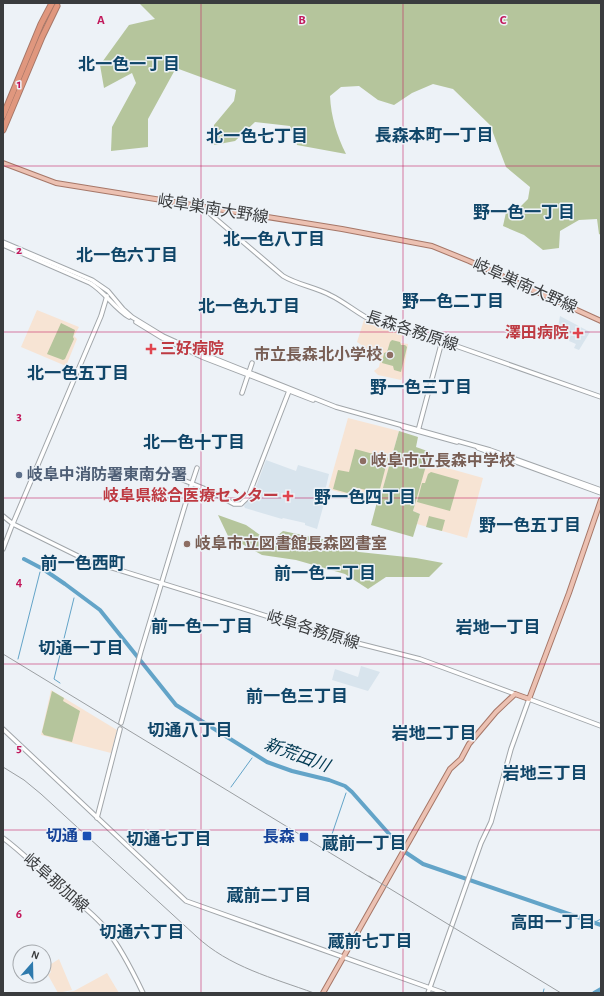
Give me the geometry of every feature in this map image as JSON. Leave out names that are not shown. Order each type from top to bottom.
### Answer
[{"type":"highway","points":[[3,130],[55,4]]},
{"type":"highway","points":[[3,107],[39,22],[55,4]]},
{"type":"highway","points":[[3,116],[41,24],[55,4]]},
{"type":"highway","points":[[3,124],[38,39],[55,4]]},
{"type":"main road","name":"岐阜巣南大野線","points":[[3,163],[56,183],[342,229],[437,248],[601,321]]},
{"type":"main road","points":[[323,993],[450,769],[461,759],[469,744],[496,712],[515,694],[529,699],[569,593],[601,500]]},
{"type":"street","name":"長森各務原線","points":[[202,207],[283,276],[330,295],[364,317],[442,341],[601,397]]},
{"type":"street","points":[[3,243],[92,280],[108,291],[126,312],[163,336],[289,391],[335,409],[418,430]]},
{"type":"street","points":[[3,243],[90,282],[107,296],[124,314],[152,333],[202,357],[336,407],[478,448],[601,492]]},
{"type":"street","points":[[4,548],[101,316],[107,296]]},
{"type":"street","points":[[418,430],[442,341]]},
{"type":"street","points":[[242,393],[252,363]]},
{"type":"street","points":[[178,478],[212,492],[234,504],[244,502],[251,491],[289,391]]},
{"type":"street","points":[[121,723],[139,656],[197,468]]},
{"type":"street","name":"岐阜各務原線","points":[[3,516],[13,524],[78,556],[359,645],[420,659],[515,694]]},
{"type":"street","points":[[428,993],[481,843],[491,822],[511,749],[529,699],[601,726]]},
{"type":"street","points":[[3,729],[186,901],[444,993]]},
{"type":"street","points":[[97,818],[120,729]]},
{"type":"street","name":"岐阜那加線","points":[[3,838],[54,883],[88,910],[106,929],[125,959],[143,993]]},
{"type":"shaded area","points":[[37,310],[79,327],[74,336],[77,339],[66,366],[21,347]]},
{"type":"shaded area","name":"澤田病院","points":[[560,316],[590,332],[579,350],[574,348],[576,344],[569,341],[571,334],[557,332]]},
{"type":"shaded area","name":"市立長森北小学校","points":[[364,320],[403,331],[401,343],[408,344],[401,380],[378,375],[374,371],[379,367],[380,362],[366,348],[357,342]]},
{"type":"shaded area","name":"岐阜市立長森中学校","points":[[348,418],[399,431],[379,503],[328,489]]},
{"type":"shaded area","name":"岐阜県総合医療センター","points":[[266,460],[296,471],[298,465],[329,474],[323,500],[325,500],[317,529],[305,525],[305,523],[282,519],[245,508],[244,506],[254,492]]},
{"type":"shaded area","points":[[426,462],[483,478],[467,538],[417,524],[420,514],[413,511]]},
{"type":"shaded area","points":[[361,666],[380,672],[368,691],[332,680],[335,669],[358,677]]},
{"type":"shaded area","points":[[51,690],[117,730],[111,753],[41,735]]},
{"type":"shaded area","points":[[59,959],[72,990],[58,993],[52,982],[52,963]]},
{"type":"shaded area","points":[[107,973],[119,993],[61,993],[74,991]]},
{"type":"green space","points":[[139,3],[601,3],[601,235],[599,234],[597,219],[579,220],[560,231],[559,248],[543,250],[524,235],[503,226],[507,208],[517,210],[528,199],[530,187],[506,167],[490,125],[453,89],[433,84],[412,93],[394,105],[378,100],[359,86],[341,87],[330,96],[335,126],[346,154],[297,145],[290,126],[255,122],[235,141],[214,145],[214,125],[234,101],[236,90],[176,68],[148,119],[148,147],[111,151],[112,127],[136,83],[132,73],[104,88],[100,65],[129,25],[155,19]]},
{"type":"green space","points":[[61,323],[75,330],[73,337],[74,339],[65,359],[63,360],[47,354]]},
{"type":"green space","points":[[392,340],[400,342],[401,345],[405,345],[407,347],[401,372],[394,370],[393,366],[382,363],[384,353],[387,352]]},
{"type":"green space","points":[[399,431],[418,437],[416,447],[430,452],[413,511],[420,514],[413,537],[371,525]]},
{"type":"green space","points":[[355,449],[388,458],[380,489],[375,492],[353,487],[351,494],[333,489],[338,470],[349,472]]},
{"type":"green space","points":[[431,472],[459,480],[450,511],[417,502],[422,483],[425,483],[428,474]]},
{"type":"green space","points":[[218,515],[246,525],[270,542],[283,531],[336,542],[359,552],[416,558],[443,563],[429,577],[386,577],[368,589],[345,574],[296,560],[262,555],[228,536]]},
{"type":"green space","points":[[429,516],[445,520],[442,531],[426,527]]},
{"type":"green space","points":[[52,691],[64,698],[63,701],[80,711],[72,742],[44,735],[42,732]]},
{"type":"waterway","name":"新荒田川","points":[[24,559],[43,569],[100,610],[176,705],[267,762],[292,771],[329,780],[345,786],[405,852],[423,864],[601,925]]},
{"type":"waterway","points":[[18,659],[40,572]]},
{"type":"waterway","points":[[60,683],[54,679],[74,598]]},
{"type":"waterway","points":[[231,787],[252,758]]},
{"type":"waterway","points":[[329,843],[346,793]]},
{"type":"waterway","name":"新荒田川","points":[[593,923],[601,919]]},
{"type":"waterway","points":[[543,993],[544,989]]},
{"type":"waterway","points":[[594,993],[601,989]]},
{"type":"railway","points":[[3,654],[373,879]]},
{"type":"railway","points":[[3,767],[24,780],[41,794],[209,947],[237,964],[267,977],[314,993]]},
{"type":"railway","points":[[369,876],[561,993]]},
{"type":"place","name":"澤田病院","points":[[578,333]]},
{"type":"place","name":"三好病院","points":[[151,349]]},
{"type":"place","name":"市立長森北小学校","points":[[390,355]]},
{"type":"place","name":"岐阜市立長森中学校","points":[[363,461]]},
{"type":"place","name":"岐阜中消防署東南分署","points":[[19,475]]},
{"type":"place","name":"岐阜県総合医療センター","points":[[288,496]]},
{"type":"place","name":"岐阜市立図書館長森図書室","points":[[187,544]]},
{"type":"place","name":"切通","points":[[87,836]]},
{"type":"place","name":"長森","points":[[304,837]]},
{"type":"district","name":"北一色一丁目","points":[[129,64]]},
{"type":"district","name":"長森本町一丁目","points":[[434,135]]},
{"type":"district","name":"北一色七丁目","points":[[257,136]]},
{"type":"district","name":"野一色一丁目","points":[[524,212]]},
{"type":"district","name":"北一色八丁目","points":[[274,239]]},
{"type":"district","name":"北一色六丁目","points":[[127,255]]},
{"type":"district","name":"野一色二丁目","points":[[453,301]]},
{"type":"district","name":"北一色九丁目","points":[[249,306]]},
{"type":"district","name":"北一色五丁目","points":[[78,373]]},
{"type":"district","name":"野一色三丁目","points":[[421,387]]},
{"type":"district","name":"北一色十丁目","points":[[194,442]]},
{"type":"district","name":"野一色四丁目","points":[[365,497]]},
{"type":"district","name":"野一色五丁目","points":[[530,525]]},
{"type":"district","name":"前一色西町","points":[[83,563]]},
{"type":"district","name":"前一色二丁目","points":[[325,573]]},
{"type":"district","name":"前一色一丁目","points":[[202,626]]},
{"type":"district","name":"岩地一丁目","points":[[498,627]]},
{"type":"district","name":"切通一丁目","points":[[81,648]]},
{"type":"district","name":"前一色三丁目","points":[[297,696]]},
{"type":"district","name":"切通八丁目","points":[[190,730]]},
{"type":"district","name":"岩地二丁目","points":[[434,733]]},
{"type":"district","name":"岩地三丁目","points":[[545,773]]},
{"type":"district","name":"切通七丁目","points":[[169,839]]},
{"type":"district","name":"蔵前一丁目","points":[[364,843]]},
{"type":"district","name":"蔵前二丁目","points":[[269,895]]},
{"type":"district","name":"高田一丁目","points":[[553,922]]},
{"type":"district","name":"切通六丁目","points":[[142,932]]},
{"type":"district","name":"蔵前七丁目","points":[[370,941]]}]
